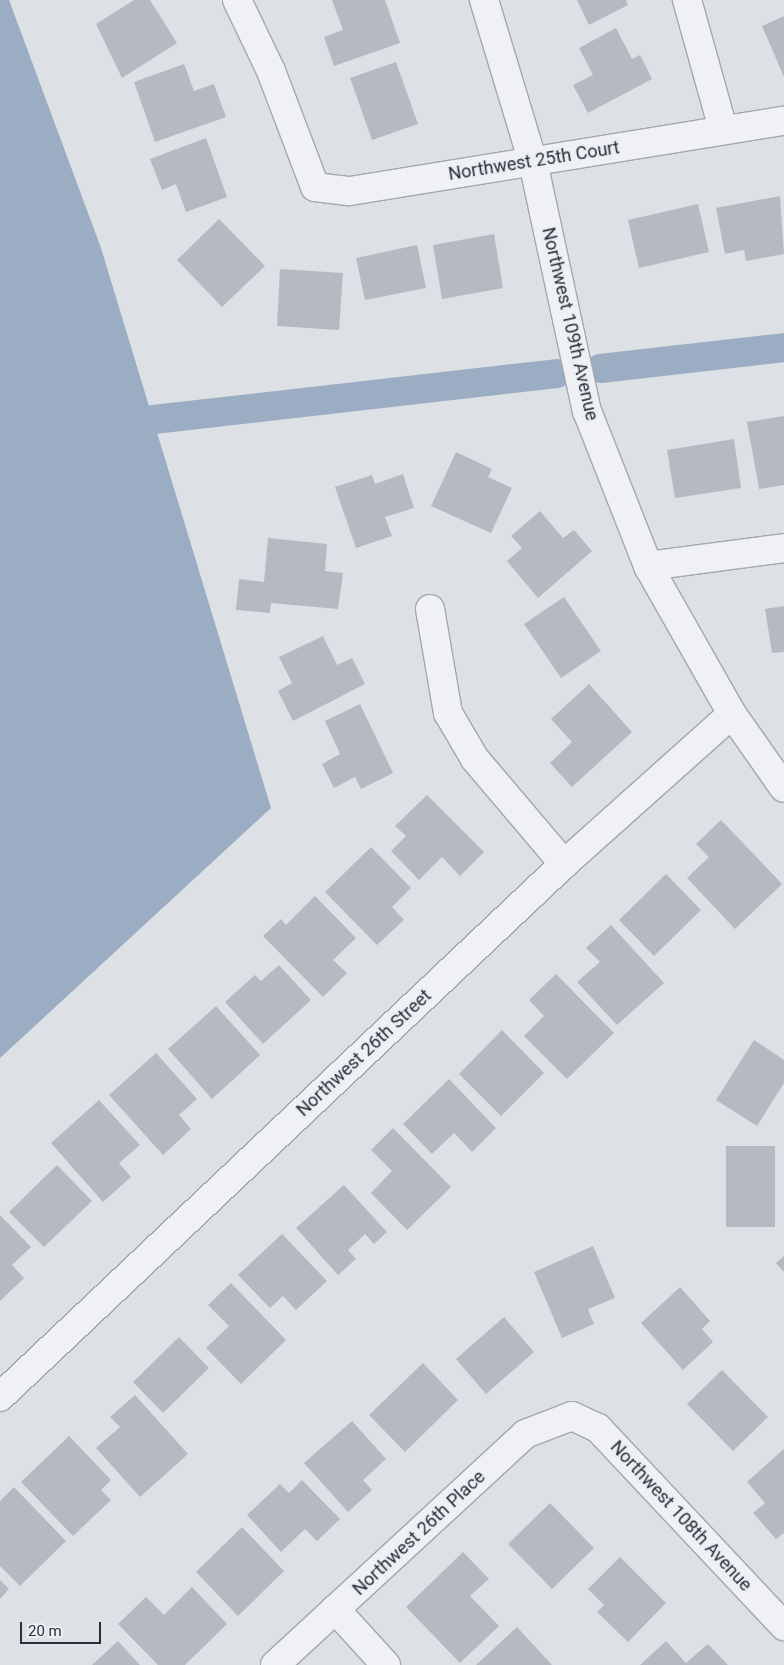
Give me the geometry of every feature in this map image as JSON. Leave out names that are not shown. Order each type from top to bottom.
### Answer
[{"type":"street","name":"Northwest 25th Court","points":[[237,0],[271,71],[301,159],[315,187],[350,191],[723,129],[784,122]]},
{"type":"street","name":"Northwest 109th Avenue","points":[[484,0],[533,162],[587,411],[648,566],[732,714],[784,788]]},
{"type":"street","points":[[687,0],[723,129]]},
{"type":"street","points":[[648,566],[784,548]]},
{"type":"street","points":[[430,609],[448,713],[475,759],[564,864]]},
{"type":"street","name":"Northwest 26th Street","points":[[0,1397],[564,864],[732,714]]},
{"type":"street","name":"Northwest 26th Place","points":[[275,1665],[525,1434],[572,1416]]},
{"type":"street","name":"Northwest 108th Avenue","points":[[572,1416],[598,1428],[784,1626]]},
{"type":"street","points":[[335,1609],[386,1665]]},
{"type":"water","points":[[0,0],[9,0],[101,248],[271,808],[0,1058]]},
{"type":"building","points":[[134,0],[150,0],[177,43],[122,78],[96,24]]},
{"type":"building","points":[[332,0],[385,0],[400,43],[334,66],[324,37],[343,30]]},
{"type":"building","points":[[577,0],[626,0],[628,5],[589,25]]},
{"type":"building","points":[[784,16],[784,77],[762,26]]},
{"type":"building","points":[[616,28],[632,59],[640,55],[652,79],[588,113],[573,85],[593,75],[579,48]]},
{"type":"building","points":[[396,62],[418,124],[372,140],[350,78]]},
{"type":"building","points":[[184,64],[194,91],[214,84],[226,117],[155,142],[134,82]]},
{"type":"building","points":[[206,138],[227,197],[186,212],[176,184],[162,190],[150,159]]},
{"type":"building","points":[[780,196],[784,254],[746,261],[744,250],[725,254],[716,208]]},
{"type":"building","points":[[698,204],[709,252],[639,268],[628,220]]},
{"type":"building","points":[[219,219],[265,266],[222,307],[177,260]]},
{"type":"building","points":[[494,234],[503,288],[442,299],[433,245]]},
{"type":"building","points":[[417,245],[426,288],[365,300],[356,258]]},
{"type":"building","points":[[280,269],[343,273],[339,330],[277,326]]},
{"type":"building","points":[[784,416],[784,485],[759,489],[747,422]]},
{"type":"building","points":[[734,439],[741,488],[675,498],[667,450]]},
{"type":"building","points":[[456,452],[492,469],[488,477],[512,488],[491,533],[431,506]]},
{"type":"building","points":[[403,474],[414,508],[385,517],[392,536],[356,548],[335,487],[372,475],[375,484]]},
{"type":"building","points":[[540,511],[563,538],[574,530],[592,551],[538,598],[507,561],[522,548],[511,536]]},
{"type":"building","points":[[268,538],[327,544],[325,571],[343,573],[338,609],[271,603],[270,613],[236,610],[239,579],[264,582]]},
{"type":"building","points":[[564,597],[601,651],[561,678],[524,624]]},
{"type":"building","points":[[784,606],[784,652],[772,653],[765,609]]},
{"type":"building","points":[[323,636],[337,665],[352,658],[365,684],[293,721],[278,691],[292,683],[279,657]]},
{"type":"building","points":[[589,684],[632,732],[572,787],[550,763],[572,742],[551,719]]},
{"type":"building","points":[[360,704],[393,773],[361,789],[355,777],[334,788],[322,764],[340,754],[325,721]]},
{"type":"building","points":[[427,795],[484,852],[460,876],[442,857],[419,880],[391,851],[406,836],[395,826]]},
{"type":"building","points":[[721,820],[782,884],[735,929],[687,878],[709,857],[696,844]]},
{"type":"building","points":[[371,847],[411,888],[392,907],[404,920],[377,945],[325,892]]},
{"type":"building","points":[[666,874],[701,910],[654,956],[619,920]]},
{"type":"building","points":[[315,896],[356,938],[333,960],[347,973],[323,997],[263,936],[281,919],[286,925]]},
{"type":"building","points":[[611,925],[664,983],[617,1025],[577,982],[600,962],[586,948]]},
{"type":"building","points":[[279,965],[311,1000],[263,1044],[225,1002],[255,975],[261,981]]},
{"type":"building","points":[[556,974],[614,1033],[567,1079],[524,1036],[544,1016],[529,1000]]},
{"type":"building","points":[[216,1006],[260,1055],[212,1099],[168,1049]]},
{"type":"building","points":[[502,1030],[544,1073],[501,1116],[459,1074]]},
{"type":"building","points":[[754,1040],[784,1060],[784,1083],[757,1126],[716,1100]]},
{"type":"building","points":[[156,1053],[197,1099],[179,1115],[191,1129],[163,1155],[109,1095]]},
{"type":"building","points":[[449,1079],[496,1128],[472,1152],[454,1133],[432,1154],[403,1124]]},
{"type":"building","points":[[99,1100],[140,1145],[119,1163],[131,1177],[103,1202],[51,1143]]},
{"type":"building","points":[[393,1128],[451,1187],[407,1230],[371,1193],[392,1171],[371,1150]]},
{"type":"building","points":[[726,1146],[775,1146],[775,1227],[726,1227]]},
{"type":"building","points":[[57,1165],[92,1201],[44,1247],[9,1212]]},
{"type":"building","points":[[344,1185],[387,1232],[374,1244],[365,1234],[348,1250],[356,1259],[338,1275],[296,1228]]},
{"type":"building","points":[[0,1215],[31,1247],[12,1265],[24,1278],[0,1301]]},
{"type":"building","points":[[282,1234],[327,1281],[296,1310],[283,1296],[270,1308],[238,1275]]},
{"type":"building","points":[[593,1246],[615,1298],[588,1309],[594,1324],[562,1338],[534,1272]]},
{"type":"building","points":[[784,1256],[784,1272],[776,1263]]},
{"type":"building","points":[[231,1283],[286,1340],[241,1384],[206,1348],[229,1326],[208,1305]]},
{"type":"building","points":[[680,1287],[710,1321],[702,1329],[713,1342],[683,1370],[641,1323]]},
{"type":"building","points":[[504,1317],[534,1352],[486,1394],[456,1359]]},
{"type":"building","points":[[179,1337],[209,1368],[163,1413],[133,1382]]},
{"type":"building","points":[[423,1363],[458,1400],[405,1452],[369,1415]]},
{"type":"building","points":[[722,1370],[768,1417],[733,1451],[687,1404]]},
{"type":"building","points":[[135,1395],[188,1454],[140,1497],[96,1448],[120,1427],[110,1417]]},
{"type":"building","points":[[352,1421],[386,1459],[363,1480],[372,1490],[348,1512],[304,1463]]},
{"type":"building","points":[[69,1436],[111,1480],[101,1490],[111,1500],[73,1536],[21,1482]]},
{"type":"building","points":[[784,1449],[784,1533],[776,1539],[753,1513],[765,1503],[747,1482]]},
{"type":"building","points":[[302,1480],[340,1519],[317,1541],[305,1529],[281,1552],[247,1515],[280,1484],[289,1493]]},
{"type":"building","points":[[14,1487],[66,1541],[20,1586],[0,1566],[0,1501]]},
{"type":"building","points":[[550,1503],[594,1548],[552,1589],[508,1544]]},
{"type":"building","points":[[242,1527],[284,1571],[238,1616],[196,1572]]},
{"type":"building","points":[[463,1552],[489,1579],[470,1596],[499,1626],[460,1663],[406,1607]]},
{"type":"building","points":[[620,1557],[666,1603],[628,1642],[597,1612],[604,1605],[588,1589]]},
{"type":"building","points":[[0,1580],[9,1589],[0,1599]]},
{"type":"building","points":[[192,1587],[227,1624],[185,1665],[158,1665],[118,1624],[146,1597],[164,1615]]},
{"type":"building","points":[[517,1627],[552,1665],[476,1665]]},
{"type":"building","points":[[118,1641],[140,1665],[92,1665]]},
{"type":"building","points":[[666,1641],[686,1663],[708,1644],[728,1665],[640,1665]]},
{"type":"waterway","points":[[600,368],[784,347]]},
{"type":"waterway","points":[[153,419],[556,373]]}]
